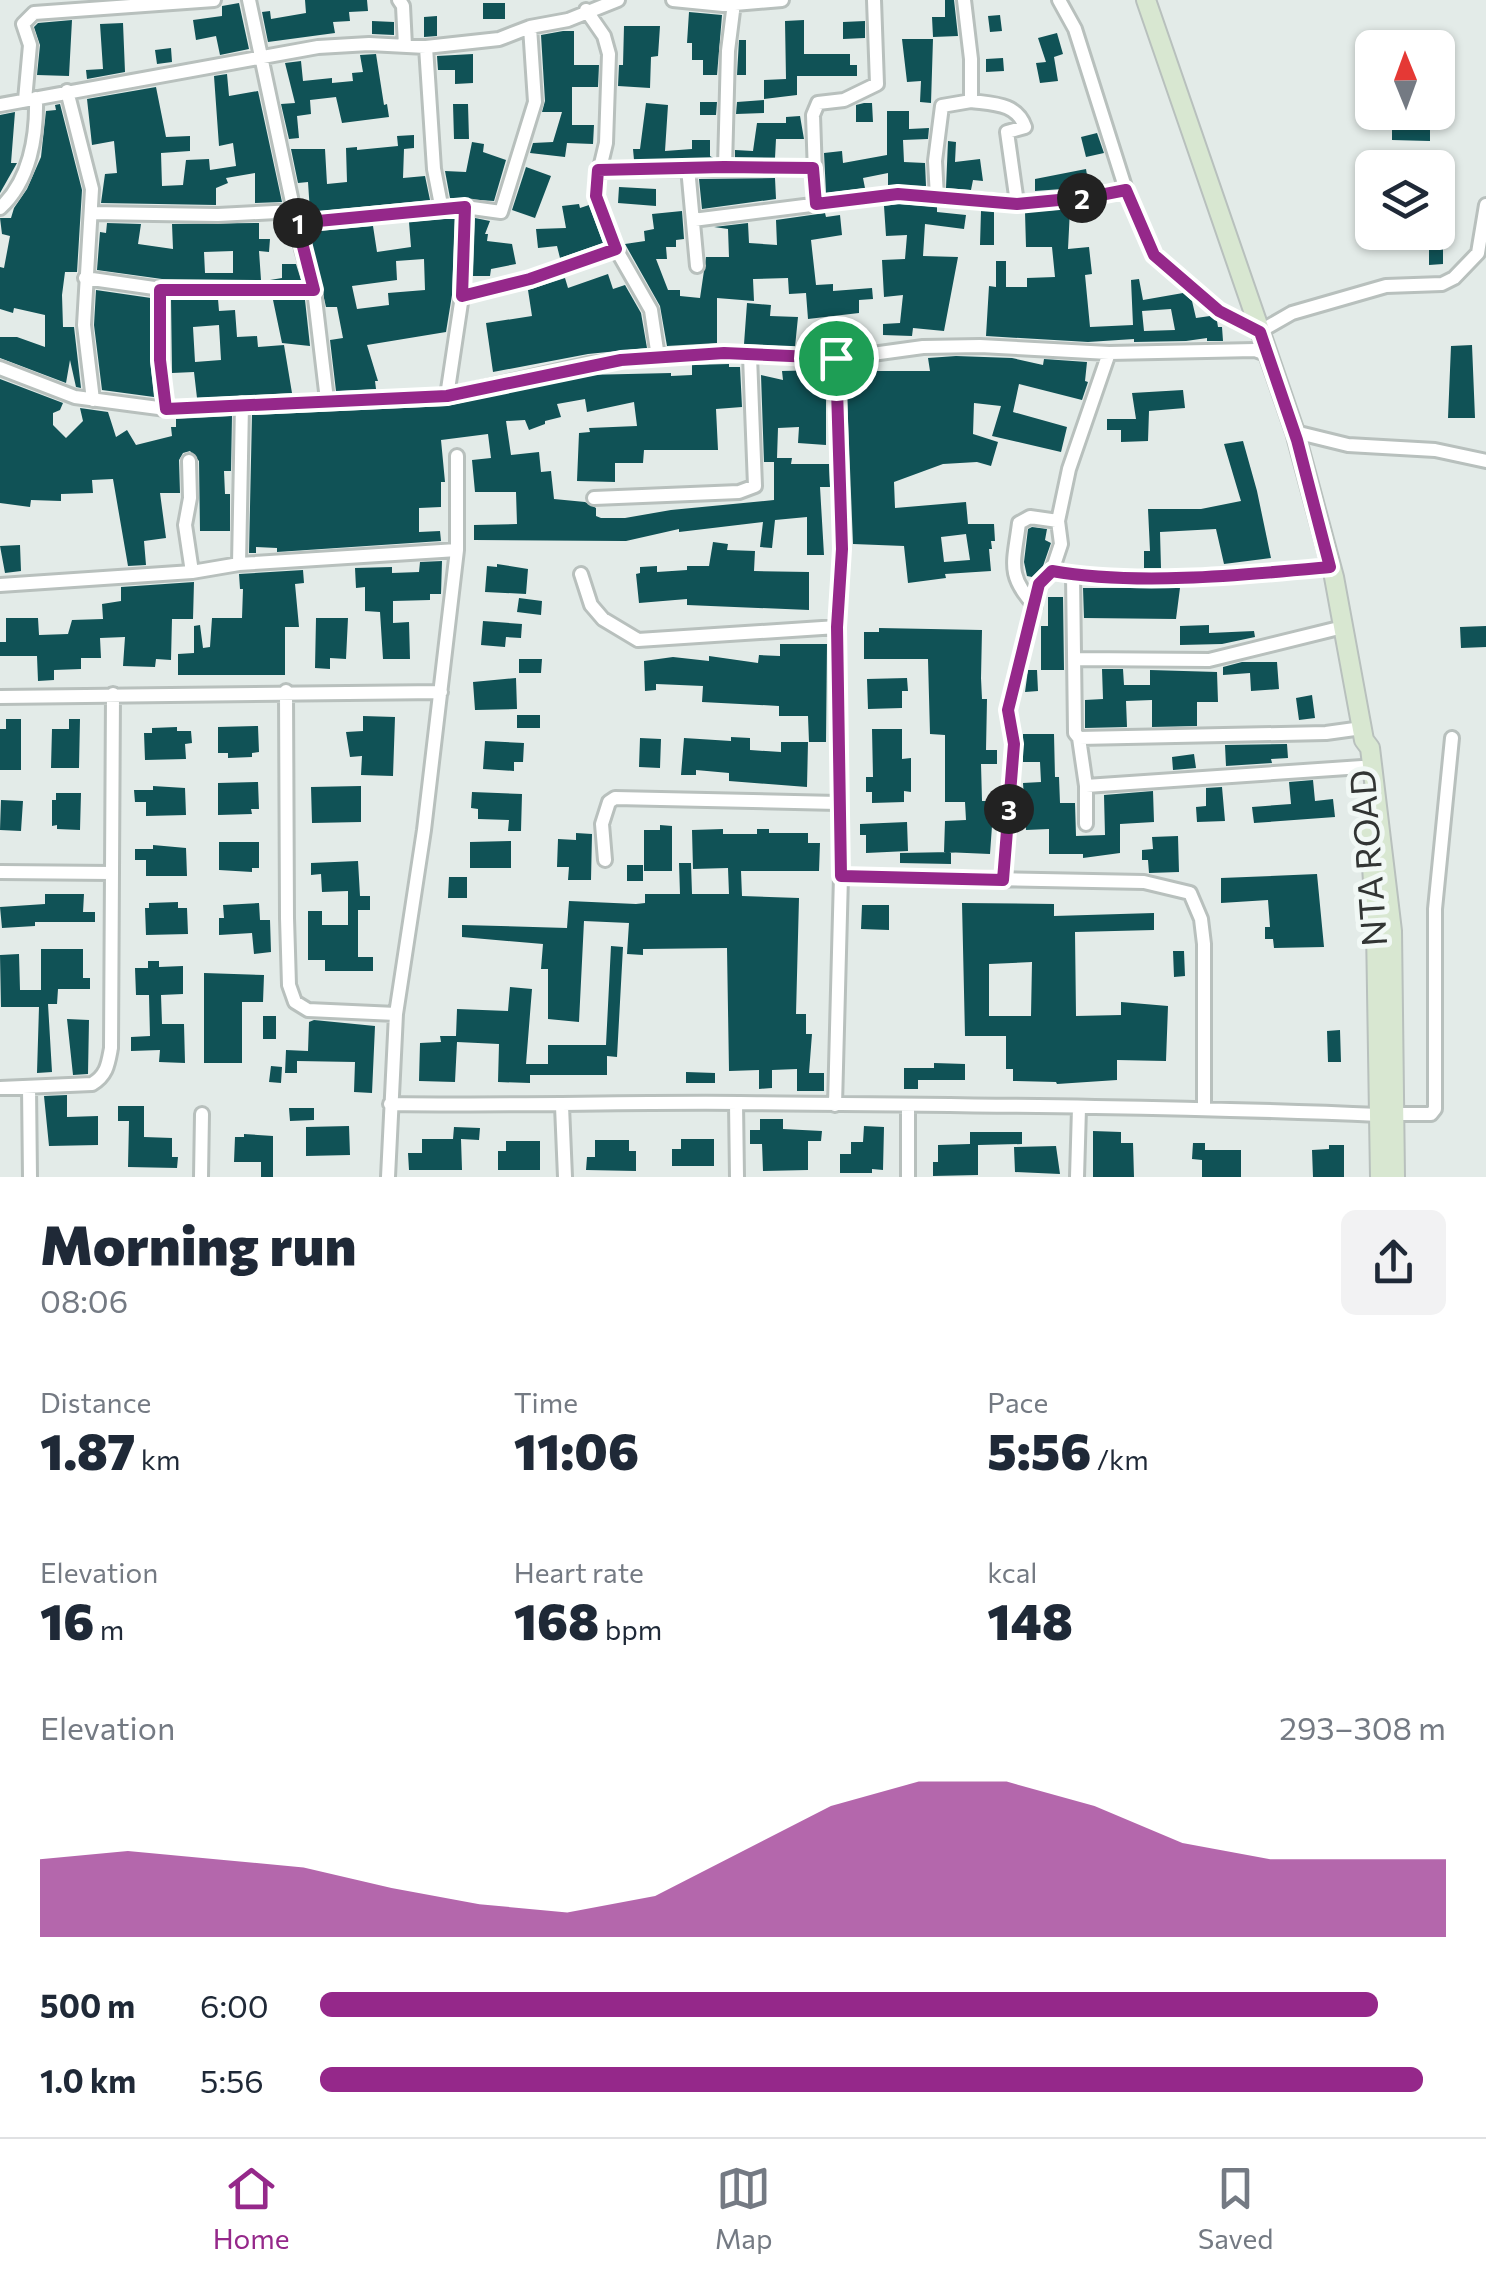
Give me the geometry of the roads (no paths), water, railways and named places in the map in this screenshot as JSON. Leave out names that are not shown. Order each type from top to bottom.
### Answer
[{"type":"main road","points":[[1146,0],[1295,432],[1330,567],[1363,734]]},
{"type":"main road","name":"NTA ROAD","points":[[1363,734],[1386,1114],[1395,1177]]},
{"type":"main road","name":"NTA ROAD","points":[[1363,734],[1370,748],[1392,931],[1380,1177]]},
{"type":"street","points":[[1,207],[18,186],[37,128],[31,99],[30,45],[23,30],[26,18],[34,13],[79,6],[214,0]]},
{"type":"street","points":[[250,0],[314,290],[327,400]]},
{"type":"street","points":[[399,0],[404,6],[405,46]]},
{"type":"street","points":[[0,105],[318,47],[426,47],[500,40],[618,0]]},
{"type":"street","points":[[673,0],[722,5],[782,0]]},
{"type":"street","points":[[816,204],[812,122],[818,103],[844,100],[877,84],[874,0]]},
{"type":"street","points":[[964,0],[972,59],[971,101]]},
{"type":"street","points":[[1060,0],[1075,29],[1126,190],[1154,255],[1219,311],[1260,332],[1292,313],[1386,286],[1442,284],[1454,278],[1478,253],[1486,206]]},
{"type":"street","points":[[724,167],[734,2]]},
{"type":"street","points":[[586,10],[604,36],[609,54],[606,143],[596,196],[616,249],[650,310],[658,357]]},
{"type":"street","points":[[91,213],[296,217],[465,207],[501,212],[535,102],[530,28]]},
{"type":"street","points":[[426,47],[434,169],[442,210]]},
{"type":"street","points":[[67,91],[88,166],[91,213],[84,325],[92,400]]},
{"type":"street","points":[[937,197],[935,161],[942,106],[971,101],[1002,105],[1021,116],[1024,128],[1007,132],[1017,204]]},
{"type":"street","points":[[688,168],[697,266]]},
{"type":"street","points":[[598,170],[813,168]]},
{"type":"street","points":[[692,220],[898,194],[1017,204],[1126,190]]},
{"type":"street","points":[[447,396],[462,296],[465,207]]},
{"type":"street","points":[[462,296],[530,279],[616,249]]},
{"type":"street","points":[[85,278],[160,290],[314,290]]},
{"type":"street","points":[[160,290],[160,360],[166,409]]},
{"type":"street","points":[[0,368],[92,400],[166,409],[447,396],[589,364],[724,353],[836,358],[961,346],[1108,353],[1255,350],[1270,355]]},
{"type":"street","points":[[1003,880],[1014,744],[1008,710],[1039,584],[1052,571],[1061,544],[1058,521],[1069,469],[1108,353]]},
{"type":"street","points":[[594,498],[738,492],[755,486],[750,356]]},
{"type":"street","points":[[835,1105],[841,876],[837,627],[842,549],[836,358]]},
{"type":"street","points":[[239,564],[242,404]]},
{"type":"street","points":[[1295,432],[1348,445],[1435,450],[1486,460]]},
{"type":"street","points":[[388,1177],[396,1014],[424,830],[457,550],[457,456]]},
{"type":"street","points":[[188,462],[190,498],[186,525],[192,572]]},
{"type":"street","points":[[1035,606],[1016,585],[1019,523],[1030,516],[1058,521]]},
{"type":"street","points":[[0,585],[457,550]]},
{"type":"street","points":[[1052,571],[1073,575],[1254,574],[1330,567]]},
{"type":"street","points":[[581,574],[591,605],[603,620],[638,640],[837,627]]},
{"type":"street","points":[[1073,575],[1075,733],[1086,786],[1086,824]]},
{"type":"street","points":[[1076,659],[1210,660],[1343,627]]},
{"type":"street","points":[[286,691],[286,918],[290,985],[295,1002],[308,1010],[396,1014]]},
{"type":"street","points":[[0,696],[441,692]]},
{"type":"street","points":[[0,1088],[92,1084],[102,1078],[107,1068],[111,1048],[113,694]]},
{"type":"street","points":[[1079,738],[1363,734]]},
{"type":"street","points":[[390,1104],[736,1103],[1431,1114],[1435,1109],[1435,909],[1452,738]]},
{"type":"street","points":[[1086,786],[1362,767]]},
{"type":"street","points":[[606,860],[602,824],[609,802],[616,798],[838,802]]},
{"type":"street","points":[[0,872],[112,873]]},
{"type":"street","points":[[841,876],[1144,882],[1190,893],[1202,919],[1204,944],[1204,1108]]},
{"type":"street","points":[[28,1087],[30,1177]]},
{"type":"street","points":[[736,1103],[736,1177]]},
{"type":"street","points":[[908,1105],[908,1177]]},
{"type":"street","points":[[562,1106],[565,1177]]},
{"type":"street","points":[[1078,1108],[1078,1177]]},
{"type":"street","points":[[201,1177],[202,1114]]}]
